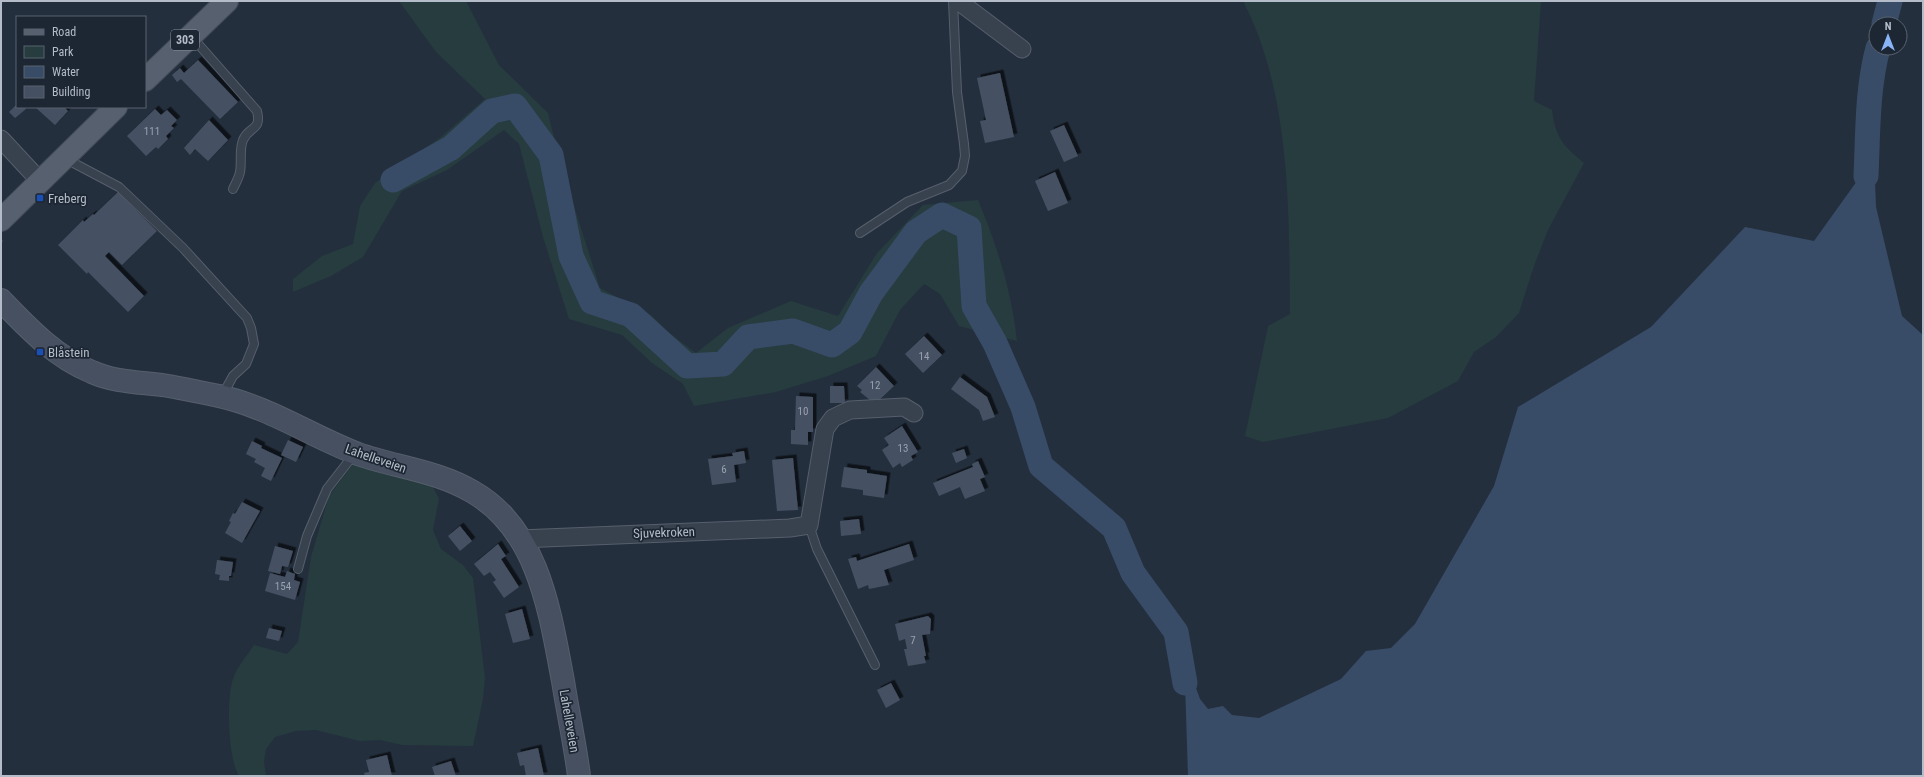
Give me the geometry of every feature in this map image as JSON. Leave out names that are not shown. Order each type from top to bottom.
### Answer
[{"type":"main road","name":"303","points":[[146,79],[226,1]]},
{"type":"main road","points":[[1,220],[115,108]]},
{"type":"street","points":[[958,1],[1022,49]]},
{"type":"street","points":[[1,139],[40,180]]},
{"type":"street","name":"Lahelleveien","points":[[1,300],[33,333],[66,359],[93,373],[118,380],[221,396],[260,409],[355,453],[381,462],[449,480],[474,492],[506,518],[520,539],[533,563],[544,589],[555,639],[579,776]]},
{"type":"street","points":[[809,525],[825,429],[834,418],[850,410],[904,407],[914,413]]},
{"type":"street","name":"Sjuvekroken","points":[[520,539],[790,528],[809,525]]},
{"type":"lane","points":[[860,233],[907,202],[949,186],[962,171],[965,156],[956,79],[953,1]]},
{"type":"lane","points":[[190,35],[257,111],[259,119],[257,126],[247,134],[242,144],[240,172],[233,190]]},
{"type":"lane","points":[[63,158],[118,187],[183,248],[247,318],[252,328],[254,344],[246,364],[233,376],[221,396]]},
{"type":"lane","points":[[298,569],[307,536],[327,489],[355,453]]},
{"type":"lane","points":[[809,525],[817,549],[875,665]]},
{"type":"green space","points":[[399,1],[466,1],[499,65],[548,113],[560,162],[600,288],[651,315],[668,332],[696,353],[728,328],[791,301],[838,316],[877,253],[923,205],[978,200],[1003,269],[1015,323],[1017,341],[959,326],[940,294],[924,284],[900,310],[876,356],[828,376],[776,392],[694,406],[683,384],[652,363],[622,335],[569,319],[543,237],[519,144],[504,130],[447,170],[402,191],[363,257],[331,276],[293,292],[293,279],[322,256],[353,244],[360,206],[375,183],[441,137],[485,99],[436,52]]},
{"type":"green space","points":[[1243,1],[1541,1],[1534,101],[1552,110],[1558,135],[1566,146],[1584,163],[1548,230],[1534,266],[1519,313],[1496,337],[1474,352],[1458,381],[1388,418],[1263,442],[1245,436],[1268,326],[1290,314],[1287,194],[1279,114],[1270,74],[1259,37]]},
{"type":"green space","points":[[356,460],[432,485],[439,499],[433,530],[441,549],[463,565],[473,578],[485,678],[483,699],[473,746],[402,745],[380,740],[360,741],[316,730],[296,731],[275,737],[266,749],[264,761],[266,776],[239,776],[232,756],[229,728],[229,700],[233,679],[240,665],[254,645],[287,654],[298,642],[311,557],[329,496]]},
{"type":"water","points":[[1866,176],[1875,181],[1876,207],[1902,316],[1923,335],[1923,776],[1188,776],[1185,683],[1193,680],[1200,699],[1208,709],[1223,706],[1232,715],[1259,718],[1341,679],[1366,651],[1391,648],[1415,624],[1494,486],[1518,407],[1651,327],[1745,227],[1814,241],[1857,181]]},
{"type":"building","points":[[198,60],[238,102],[220,119],[181,79],[177,82],[172,75],[180,68],[184,73]]},
{"type":"building","points":[[1000,73],[1014,137],[985,143],[980,121],[986,120],[977,78]]},
{"type":"building","points":[[16,105],[16,108],[26,109],[15,118],[9,112]]},
{"type":"building","points":[[36,108],[65,108],[68,111],[55,125]]},
{"type":"building","points":[[155,109],[161,115],[167,110],[177,120],[171,126],[174,128],[166,136],[168,139],[158,149],[156,147],[146,156],[127,136]]},
{"type":"building","points":[[209,120],[228,140],[208,161],[195,149],[190,155],[184,148]]},
{"type":"building","points":[[1064,125],[1078,156],[1064,162],[1050,131]]},
{"type":"building","points":[[1055,172],[1068,203],[1048,211],[1035,181]]},
{"type":"building","points":[[118,192],[157,231],[122,265],[109,252],[105,256],[144,296],[128,312],[88,272],[87,274],[58,245],[83,220],[84,222],[93,214],[94,215]]},
{"type":"building","points":[[924,336],[942,355],[923,373],[905,354]]},
{"type":"building","points":[[876,367],[894,386],[875,404],[860,392],[862,390],[857,386]]},
{"type":"building","points":[[960,377],[987,397],[995,417],[983,421],[979,410],[951,389]]},
{"type":"building","points":[[830,386],[844,386],[845,403],[830,403]]},
{"type":"building","points":[[796,396],[813,397],[813,432],[808,432],[808,445],[791,444],[791,430],[795,430]]},
{"type":"building","points":[[902,426],[918,452],[911,456],[913,460],[902,467],[900,463],[893,468],[882,450],[889,445],[884,438]]},
{"type":"building","points":[[288,440],[303,447],[296,462],[281,455]]},
{"type":"building","points":[[252,441],[262,446],[261,448],[282,458],[271,481],[261,476],[265,468],[254,462],[256,459],[246,454]]},
{"type":"building","points":[[964,449],[967,458],[956,463],[952,453]]},
{"type":"building","points":[[744,451],[746,463],[734,465],[736,482],[712,485],[708,459],[733,456],[732,453]]},
{"type":"building","points":[[793,458],[798,510],[777,511],[772,460]]},
{"type":"building","points":[[978,461],[985,477],[980,479],[985,491],[965,499],[960,487],[939,496],[933,483],[973,467],[972,464]]},
{"type":"building","points":[[844,467],[867,470],[867,473],[887,476],[884,498],[863,495],[863,490],[841,487]]},
{"type":"building","points":[[242,502],[260,511],[242,543],[225,533],[231,522],[229,521],[233,513],[235,514]]},
{"type":"building","points":[[859,519],[861,534],[841,536],[840,521]]},
{"type":"building","points":[[460,526],[472,541],[460,551],[448,536]]},
{"type":"building","points":[[498,544],[506,556],[501,559],[519,587],[504,598],[493,582],[496,580],[490,572],[484,576],[474,564]]},
{"type":"building","points":[[909,544],[914,560],[884,570],[889,585],[869,589],[868,585],[858,589],[848,559],[856,557],[857,561]]},
{"type":"building","points":[[275,546],[293,551],[288,567],[282,566],[280,574],[268,571]]},
{"type":"building","points":[[217,560],[233,562],[229,581],[219,580],[220,575],[215,574]]},
{"type":"building","points":[[287,571],[295,574],[294,580],[300,582],[295,600],[265,591],[270,573],[285,577]]},
{"type":"building","points":[[522,609],[530,639],[513,643],[505,614]]},
{"type":"building","points":[[928,616],[931,619],[930,634],[922,635],[926,663],[908,666],[904,649],[907,649],[905,639],[899,641],[895,624]]},
{"type":"building","points":[[269,628],[282,631],[279,641],[266,638]]},
{"type":"building","points":[[891,683],[900,700],[886,708],[877,690]]},
{"type":"building","points":[[538,748],[544,776],[526,776],[524,765],[520,766],[517,753]]},
{"type":"building","points":[[387,755],[392,776],[365,776],[364,773],[369,772],[366,760]]},
{"type":"building","points":[[451,761],[456,776],[435,776],[432,767]]},
{"type":"waterway","points":[[1886,16],[1890,1]]},
{"type":"waterway","points":[[1866,176],[1870,95],[1876,56]]},
{"type":"waterway","points":[[393,180],[451,148],[492,111],[515,106],[551,155],[571,256],[592,302],[631,315],[687,366],[723,364],[748,337],[793,331],[832,345],[850,332],[871,293],[916,232],[942,215],[969,228],[974,306],[995,343],[1023,407],[1041,466],[1114,528],[1133,573],[1176,632],[1185,683]]},
{"type":"place","name":"Freberg","points":[[40,198]]},
{"type":"place","name":"Blåstein","points":[[40,352]]}]
